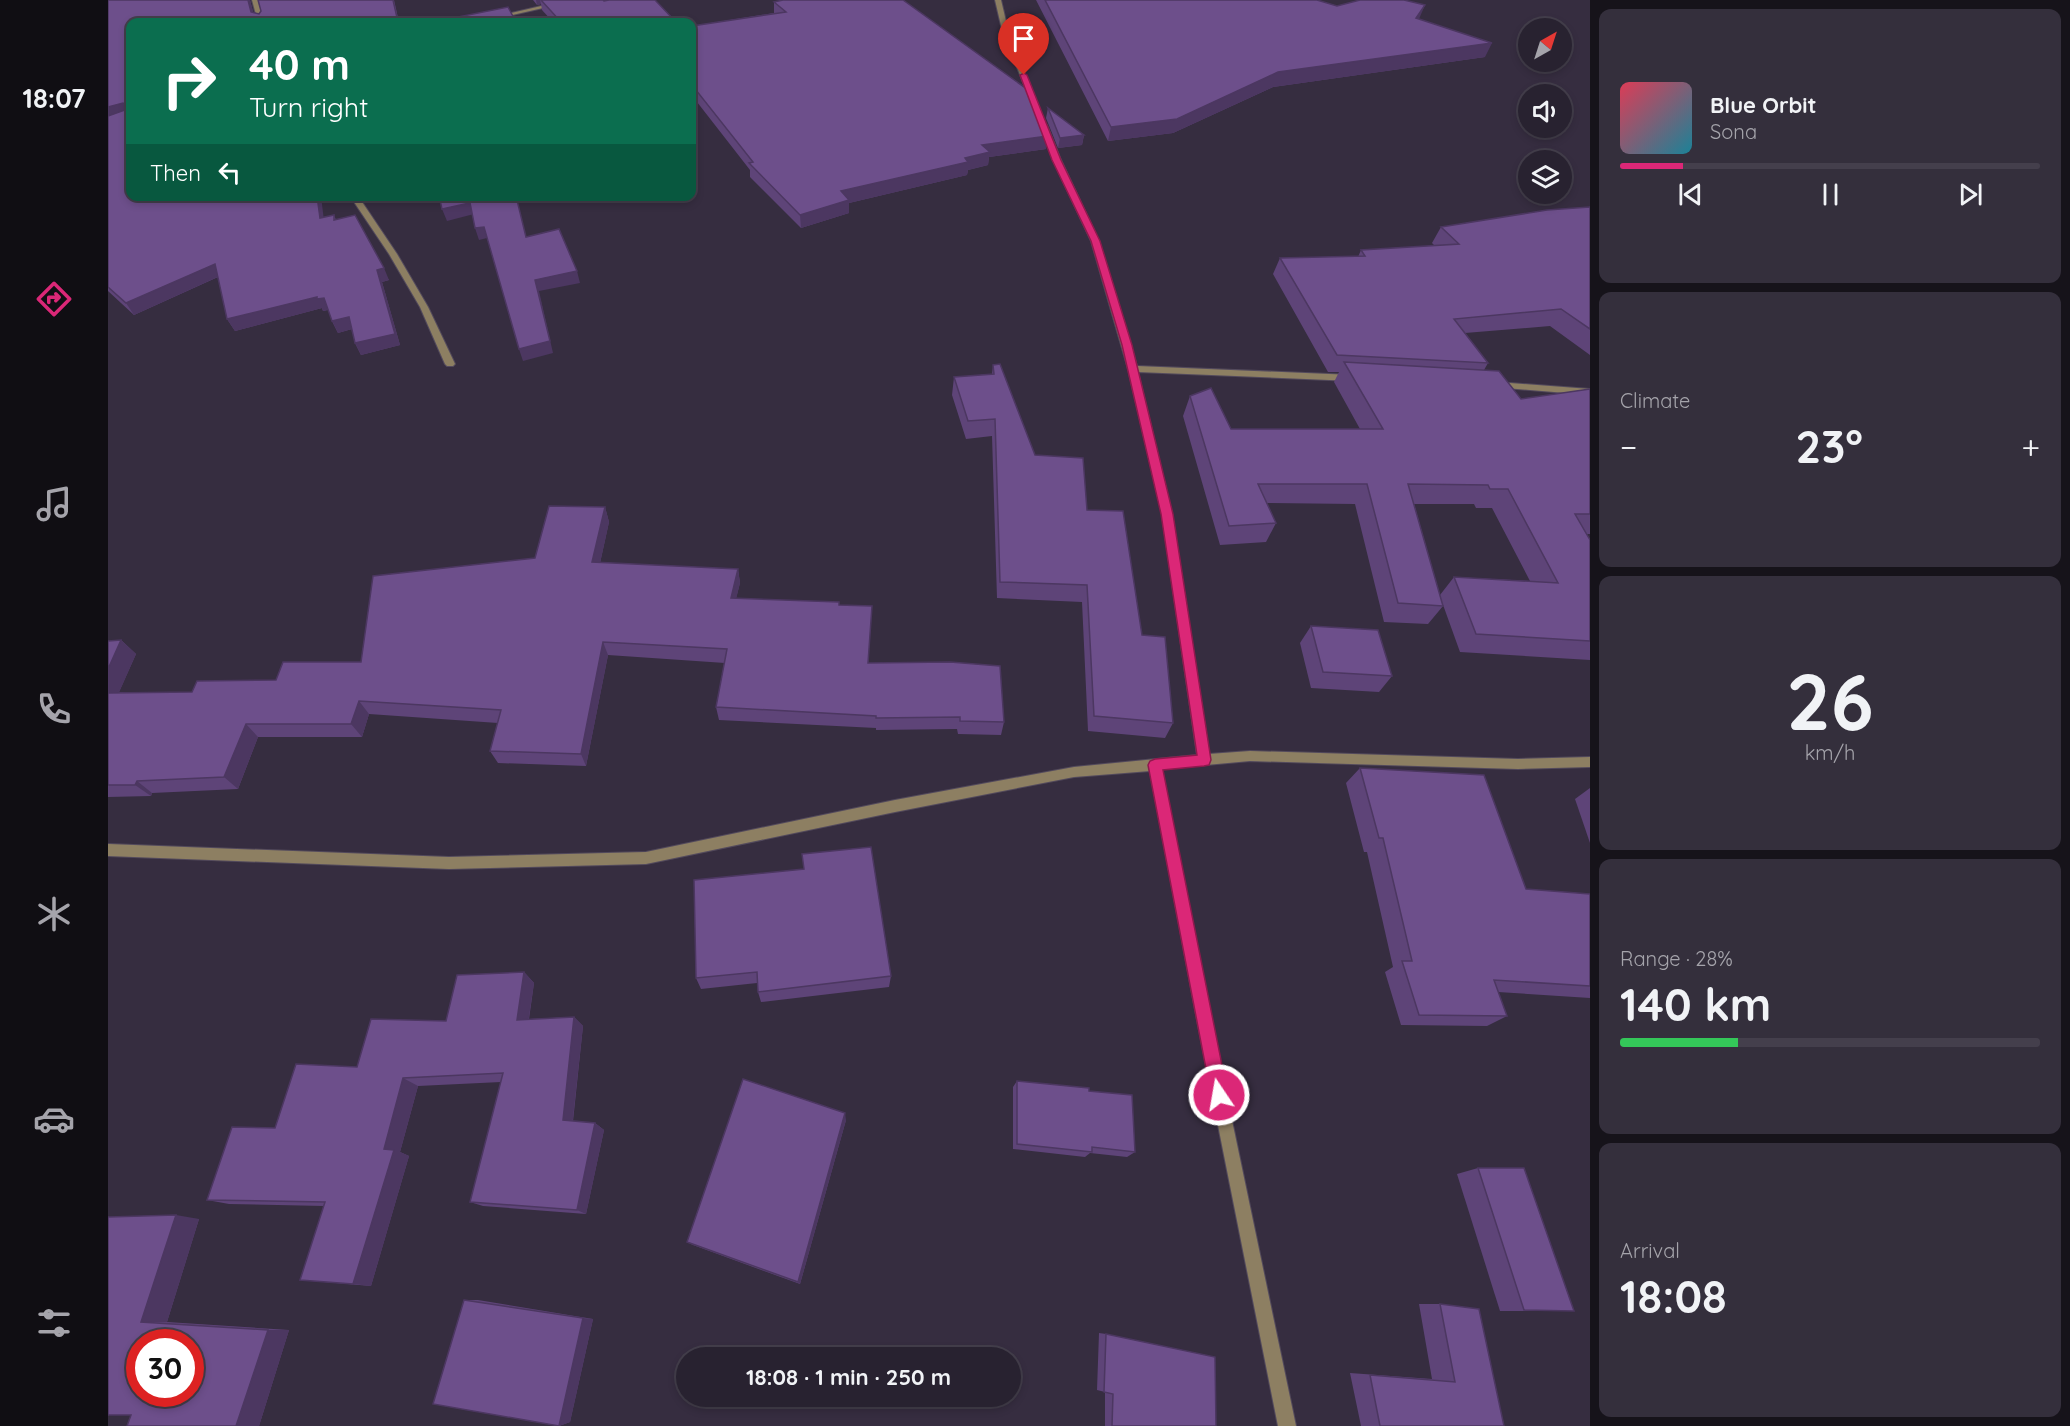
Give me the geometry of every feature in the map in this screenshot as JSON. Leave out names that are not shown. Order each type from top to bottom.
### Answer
[{"type":"street","points":[[255,0],[260,18]]},
{"type":"street","points":[[494,18],[575,0]]},
{"type":"street","points":[[999,0],[1006,34],[1057,160],[1095,241],[1133,369],[1167,514],[1204,760]]},
{"type":"street","points":[[357,201],[393,254],[424,307],[450,364]]},
{"type":"street","points":[[1133,369],[1368,378]]},
{"type":"street","points":[[1490,385],[1590,392]]},
{"type":"street","points":[[108,850],[449,863],[646,858],[884,808],[1052,776],[1204,760],[1250,756],[1518,764],[1590,762]]},
{"type":"street","points":[[1155,765],[1207,1037],[1287,1426]]},
{"type":"building","points":[[108,0],[248,0],[251,12],[259,14],[261,11],[258,0],[393,0],[397,18],[126,18],[126,105],[123,103],[108,107]]},
{"type":"building","points":[[541,0],[655,0],[672,18],[557,18]]},
{"type":"building","points":[[783,0],[903,0],[1031,92],[1048,136],[982,145],[990,152],[965,158],[968,162],[841,191],[849,200],[800,215],[749,163],[753,162],[696,90],[696,25],[786,12],[774,2]]},
{"type":"building","points":[[1045,0],[1317,0],[1337,6],[1360,0],[1404,0],[1425,5],[1416,18],[1492,43],[1278,72],[1177,119],[1111,127]]},
{"type":"building","points":[[508,7],[514,18],[453,18]]},
{"type":"building","points":[[126,105],[126,201],[318,201],[320,218],[334,215],[334,220],[355,215],[384,268],[377,270],[395,334],[355,343],[349,317],[332,321],[324,298],[317,299],[317,297],[227,319],[215,264],[126,303],[108,287],[108,116],[125,110]]},
{"type":"building","points":[[1048,108],[1084,135],[1060,138]]},
{"type":"building","points":[[440,201],[517,201],[526,237],[559,229],[577,271],[535,280],[550,341],[519,349],[484,227],[475,228],[470,203],[442,209]]},
{"type":"building","points":[[1590,207],[1590,329],[1561,309],[1454,319],[1488,363],[1337,355],[1280,258],[1365,256],[1361,250],[1459,244],[1441,227],[1547,210]]},
{"type":"building","points":[[1344,362],[1499,371],[1521,399],[1590,389],[1590,514],[1575,514],[1590,540],[1590,641],[1476,634],[1454,577],[1558,583],[1508,489],[1490,489],[1488,485],[1408,484],[1443,606],[1398,603],[1367,484],[1258,484],[1276,523],[1229,526],[1190,396],[1211,388],[1231,429],[1383,429]]},
{"type":"building","points":[[1000,364],[1035,455],[1083,458],[1087,510],[1123,511],[1142,635],[1165,637],[1173,723],[1094,716],[1087,585],[1000,582],[995,419],[968,421],[954,377],[994,374],[993,365]]},
{"type":"building","points":[[549,506],[605,507],[592,562],[738,569],[731,598],[839,602],[839,605],[872,606],[868,663],[950,662],[1000,666],[1004,722],[960,721],[960,717],[876,718],[876,716],[716,707],[727,649],[603,642],[581,754],[490,751],[501,710],[359,701],[351,724],[246,724],[224,777],[137,781],[135,785],[108,785],[108,693],[192,692],[197,681],[276,680],[283,662],[361,662],[373,576],[535,558]]},
{"type":"building","points":[[1311,626],[1378,630],[1392,676],[1323,672]]},
{"type":"building","points":[[121,640],[108,669],[108,641]]},
{"type":"building","points":[[1360,768],[1484,775],[1526,889],[1590,894],[1590,986],[1494,980],[1507,1016],[1419,1015],[1402,961],[1412,961],[1383,838],[1379,838]]},
{"type":"building","points":[[871,847],[891,976],[758,992],[757,972],[696,978],[694,880],[804,869],[802,854]]},
{"type":"building","points":[[524,972],[517,1020],[574,1017],[563,1120],[595,1123],[577,1210],[470,1202],[503,1073],[403,1078],[384,1149],[394,1150],[353,1284],[300,1280],[325,1202],[207,1200],[232,1127],[275,1128],[296,1064],[357,1067],[371,1019],[446,1021],[457,975]]},
{"type":"building","points":[[743,1079],[845,1113],[798,1282],[687,1242]]},
{"type":"building","points":[[1017,1081],[1132,1095],[1135,1152],[1092,1147],[1092,1152],[1017,1144]]},
{"type":"building","points":[[1478,1168],[1524,1168],[1574,1311],[1524,1310]]},
{"type":"building","points":[[176,1215],[141,1322],[268,1330],[236,1426],[127,1426],[131,1415],[108,1415],[108,1217]]},
{"type":"building","points":[[464,1300],[583,1318],[559,1426],[433,1404]]},
{"type":"building","points":[[1440,1304],[1479,1309],[1504,1426],[1380,1426],[1370,1375],[1455,1382]]},
{"type":"building","points":[[1106,1334],[1215,1357],[1216,1426],[1112,1426],[1113,1394],[1104,1392]]},
{"type":"route","points":[[1024,75],[1057,160],[1095,241],[1127,345],[1167,514],[1204,760],[1155,765],[1219,1095]]}]
